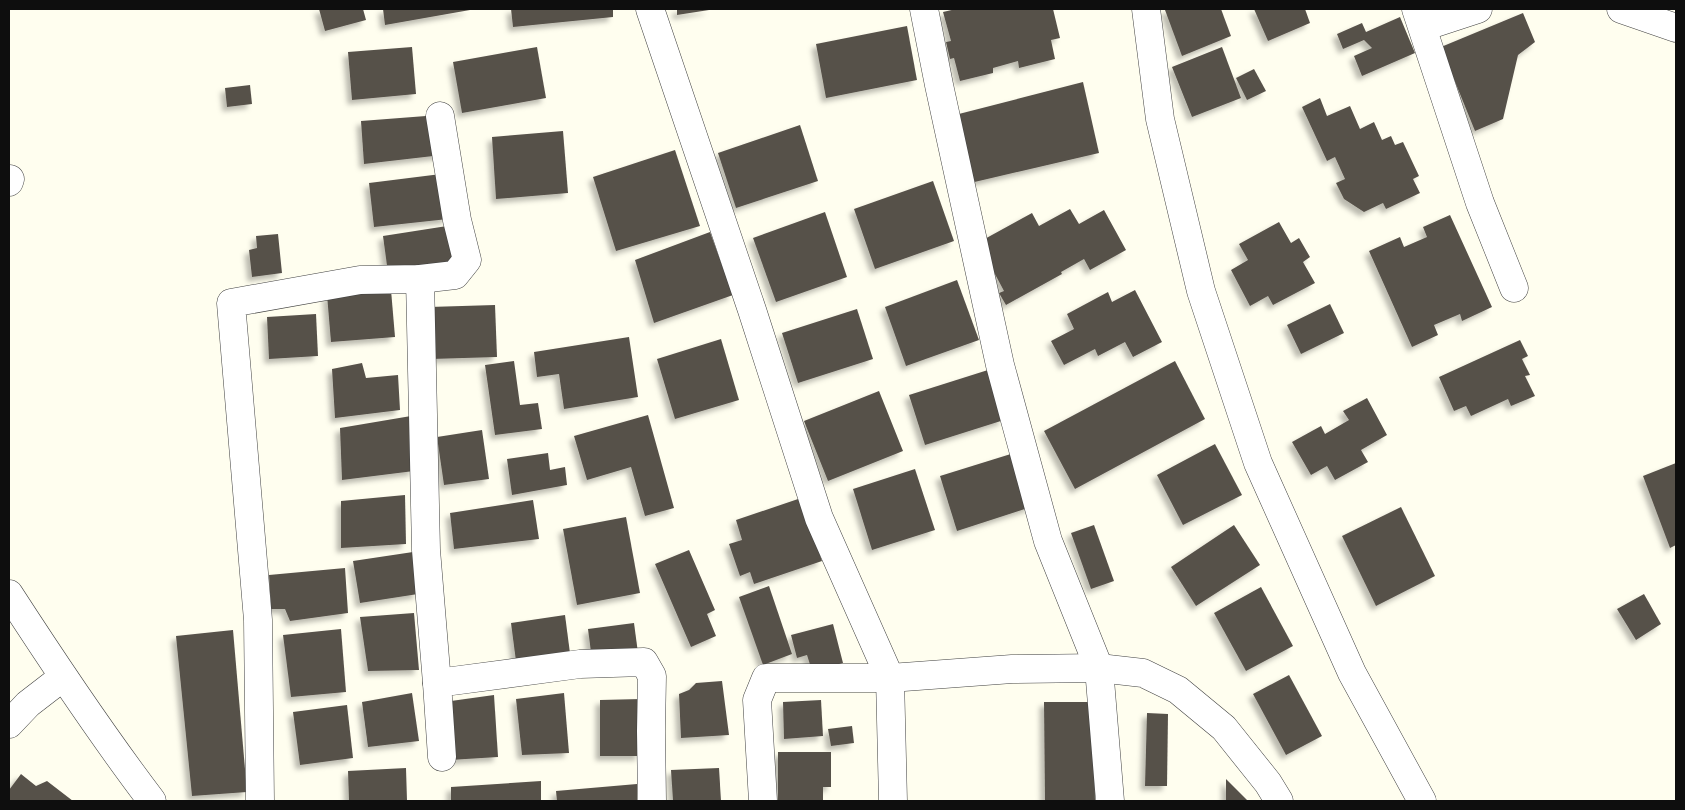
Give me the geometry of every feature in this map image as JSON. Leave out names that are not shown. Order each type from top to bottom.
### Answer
[{"type":"street","points":[[650,9],[752,310],[819,518],[890,678],[893,801]]},
{"type":"street","points":[[924,9],[1000,365],[1048,540],[1100,668],[1110,801]]},
{"type":"street","points":[[1146,9],[1160,119],[1199,281],[1258,463],[1352,674],[1422,801]]},
{"type":"street","points":[[1478,9],[1420,18],[1480,202],[1514,288]]},
{"type":"street","points":[[1621,9],[1676,28]]},
{"type":"street","points":[[260,801],[258,620],[231,303],[360,280],[420,280],[455,275],[467,260],[457,220],[440,116]]},
{"type":"street","points":[[420,280],[426,550],[442,757]]},
{"type":"street","points":[[9,594],[112,748],[152,801]]},
{"type":"street","points":[[437,683],[580,664],[644,662],[652,676],[652,801]]},
{"type":"street","points":[[763,801],[757,700],[766,678],[890,678],[1012,669],[1100,668],[1143,673],[1178,690],[1224,728],[1268,783],[1279,801]]},
{"type":"street","points":[[9,724],[28,704],[63,677]]},
{"type":"building","points":[[319,9],[363,9],[366,20],[325,31]]},
{"type":"building","points":[[383,9],[469,9],[470,10],[385,25]]},
{"type":"building","points":[[511,9],[613,9],[613,17],[513,27]]},
{"type":"building","points":[[677,9],[709,9],[709,10],[677,15]]},
{"type":"building","points":[[956,9],[1053,9],[1060,38],[1051,40],[1055,59],[1019,68],[1018,61],[993,68],[993,73],[960,81],[954,58],[950,59],[946,42],[951,41],[943,12]]},
{"type":"building","points":[[1221,9],[1231,36],[1182,56],[1165,10]]},
{"type":"building","points":[[1254,9],[1305,9],[1310,23],[1268,41]]},
{"type":"building","points":[[1523,13],[1535,42],[1518,55],[1503,119],[1475,131],[1441,47]]},
{"type":"building","points":[[1400,17],[1415,53],[1362,76],[1354,56],[1372,48],[1364,40],[1343,49],[1337,34],[1362,23],[1366,32]]},
{"type":"building","points":[[907,26],[917,80],[826,98],[816,44]]},
{"type":"building","points":[[412,47],[416,94],[352,100],[348,52]]},
{"type":"building","points":[[537,47],[546,98],[462,113],[453,62]]},
{"type":"building","points":[[1222,47],[1241,98],[1192,117],[1172,67]]},
{"type":"building","points":[[1254,69],[1266,91],[1247,100],[1236,78]]},
{"type":"building","points":[[1083,82],[1099,153],[966,184],[951,116]]},
{"type":"building","points":[[250,85],[252,104],[227,107],[225,88]]},
{"type":"building","points":[[1320,98],[1327,116],[1350,106],[1360,129],[1374,122],[1382,140],[1391,136],[1395,145],[1403,142],[1419,176],[1413,179],[1420,193],[1386,209],[1383,203],[1364,212],[1344,199],[1336,183],[1345,179],[1335,157],[1327,161],[1302,107]]},
{"type":"building","points":[[439,115],[442,155],[364,164],[361,121]]},
{"type":"building","points":[[800,125],[818,181],[736,208],[718,153]]},
{"type":"building","points":[[563,131],[568,193],[496,199],[492,137]]},
{"type":"building","points":[[675,150],[700,226],[616,251],[593,177]]},
{"type":"building","points":[[441,174],[448,219],[374,227],[369,183]]},
{"type":"building","points":[[933,181],[954,241],[875,269],[854,209]]},
{"type":"building","points":[[1070,209],[1079,224],[1104,210],[1126,250],[1090,270],[1084,259],[1061,272],[1062,274],[1006,305],[999,293],[1004,291],[988,261],[991,259],[981,241],[1032,213],[1039,226]]},
{"type":"building","points":[[825,212],[847,277],[776,302],[753,238]]},
{"type":"building","points":[[1450,215],[1492,307],[1462,321],[1460,314],[1434,325],[1438,335],[1412,347],[1369,251],[1400,237],[1404,247],[1427,237],[1423,227]]},
{"type":"building","points":[[1279,222],[1291,243],[1299,238],[1310,257],[1303,262],[1315,283],[1273,305],[1268,296],[1250,306],[1231,270],[1248,260],[1239,244]]},
{"type":"building","points":[[447,226],[453,263],[388,273],[383,236]]},
{"type":"building","points":[[710,232],[733,295],[654,323],[635,260]]},
{"type":"building","points":[[278,234],[282,273],[252,277],[249,250],[257,248],[256,236]]},
{"type":"building","points":[[957,280],[979,340],[906,366],[885,307]]},
{"type":"building","points":[[391,290],[395,337],[331,342],[327,295]]},
{"type":"building","points":[[1135,290],[1162,342],[1133,357],[1125,342],[1098,356],[1095,349],[1064,365],[1051,341],[1074,329],[1067,314],[1108,292],[1112,302]]},
{"type":"building","points":[[1330,304],[1344,333],[1301,354],[1287,325]]},
{"type":"building","points":[[495,305],[497,357],[431,359],[429,307]]},
{"type":"building","points":[[857,309],[873,359],[798,383],[782,333]]},
{"type":"building","points":[[316,314],[318,356],[269,359],[267,317]]},
{"type":"building","points":[[629,337],[638,397],[564,409],[559,374],[537,377],[534,352]]},
{"type":"building","points":[[721,339],[739,400],[675,419],[657,359]]},
{"type":"building","points":[[1520,340],[1528,356],[1522,359],[1530,375],[1525,376],[1535,396],[1511,406],[1508,399],[1471,416],[1466,406],[1454,411],[1439,377]]},
{"type":"building","points":[[514,361],[520,405],[538,403],[542,429],[495,435],[485,365]]},
{"type":"building","points":[[1175,361],[1205,419],[1075,489],[1044,431]]},
{"type":"building","points":[[362,363],[366,378],[398,375],[400,410],[335,418],[332,369]]},
{"type":"building","points":[[988,370],[1004,420],[925,445],[909,395]]},
{"type":"building","points":[[879,391],[903,451],[828,481],[804,421]]},
{"type":"building","points":[[1367,398],[1387,435],[1361,450],[1368,462],[1335,480],[1327,466],[1311,475],[1292,442],[1321,426],[1325,434],[1349,420],[1343,411]]},
{"type":"building","points":[[648,415],[674,508],[645,516],[631,467],[587,480],[574,436]]},
{"type":"building","points":[[411,416],[414,471],[342,480],[340,428]]},
{"type":"building","points":[[482,430],[489,479],[444,485],[437,437]]},
{"type":"building","points":[[1215,444],[1242,495],[1183,525],[1157,475]]},
{"type":"building","points":[[548,453],[550,470],[565,467],[567,485],[512,495],[507,459]]},
{"type":"building","points":[[1014,453],[1031,507],[957,531],[940,476]]},
{"type":"building","points":[[1676,463],[1676,545],[1670,548],[1643,476]]},
{"type":"building","points":[[915,469],[935,530],[872,550],[853,489]]},
{"type":"building","points":[[405,495],[406,544],[341,548],[341,501]]},
{"type":"building","points":[[801,498],[822,561],[754,584],[750,572],[740,576],[729,544],[742,540],[736,520]]},
{"type":"building","points":[[533,500],[539,539],[454,549],[450,513]]},
{"type":"building","points":[[1401,507],[1435,576],[1376,606],[1342,536]]},
{"type":"building","points":[[626,517],[640,593],[577,605],[563,529]]},
{"type":"building","points":[[1094,525],[1114,581],[1091,589],[1071,533]]},
{"type":"building","points":[[1234,525],[1260,565],[1196,606],[1171,567]]},
{"type":"building","points":[[689,550],[715,610],[707,614],[716,636],[691,647],[655,564]]},
{"type":"building","points":[[413,552],[418,594],[360,603],[353,561]]},
{"type":"building","points":[[345,568],[348,613],[290,621],[285,609],[271,609],[269,575]]},
{"type":"building","points":[[769,586],[792,654],[763,665],[739,597]]},
{"type":"building","points":[[1261,587],[1293,646],[1246,671],[1214,613]]},
{"type":"building","points":[[1644,594],[1661,624],[1636,640],[1617,609]]},
{"type":"building","points":[[414,613],[419,670],[368,671],[360,617]]},
{"type":"building","points":[[565,615],[571,661],[517,669],[511,623]]},
{"type":"building","points":[[634,623],[638,653],[592,660],[588,629]]},
{"type":"building","points":[[833,624],[843,663],[812,671],[807,655],[797,658],[791,635]]},
{"type":"building","points":[[341,629],[346,692],[291,697],[283,635]]},
{"type":"building","points":[[233,630],[247,792],[192,796],[176,636]]},
{"type":"building","points":[[1289,675],[1322,736],[1286,755],[1253,694]]},
{"type":"building","points":[[722,681],[729,735],[681,738],[679,694],[689,690],[696,683]]},
{"type":"building","points":[[412,693],[419,741],[368,747],[362,702]]},
{"type":"building","points":[[564,693],[569,753],[522,755],[516,699]]},
{"type":"building","points":[[494,695],[498,757],[450,760],[451,701]]},
{"type":"building","points":[[641,699],[640,756],[600,756],[600,700]]},
{"type":"building","points":[[821,700],[823,736],[784,739],[783,702]]},
{"type":"building","points":[[1044,702],[1094,702],[1095,801],[1045,801]]},
{"type":"building","points":[[347,705],[353,758],[300,765],[293,712]]},
{"type":"building","points":[[1147,713],[1168,714],[1167,786],[1145,786]]},
{"type":"building","points":[[852,726],[854,743],[831,746],[828,729]]},
{"type":"building","points":[[778,752],[831,752],[831,787],[823,787],[823,801],[778,801]]},
{"type":"building","points":[[406,768],[407,801],[349,801],[348,771]]},
{"type":"building","points":[[719,768],[721,801],[673,801],[671,770]]},
{"type":"building","points":[[21,774],[36,786],[47,781],[73,801],[9,801],[9,790]]},
{"type":"building","points":[[1226,779],[1248,801],[1226,801]]},
{"type":"building","points":[[541,781],[541,801],[451,801],[451,787]]},
{"type":"building","points":[[637,784],[637,801],[557,801],[556,791]]}]
